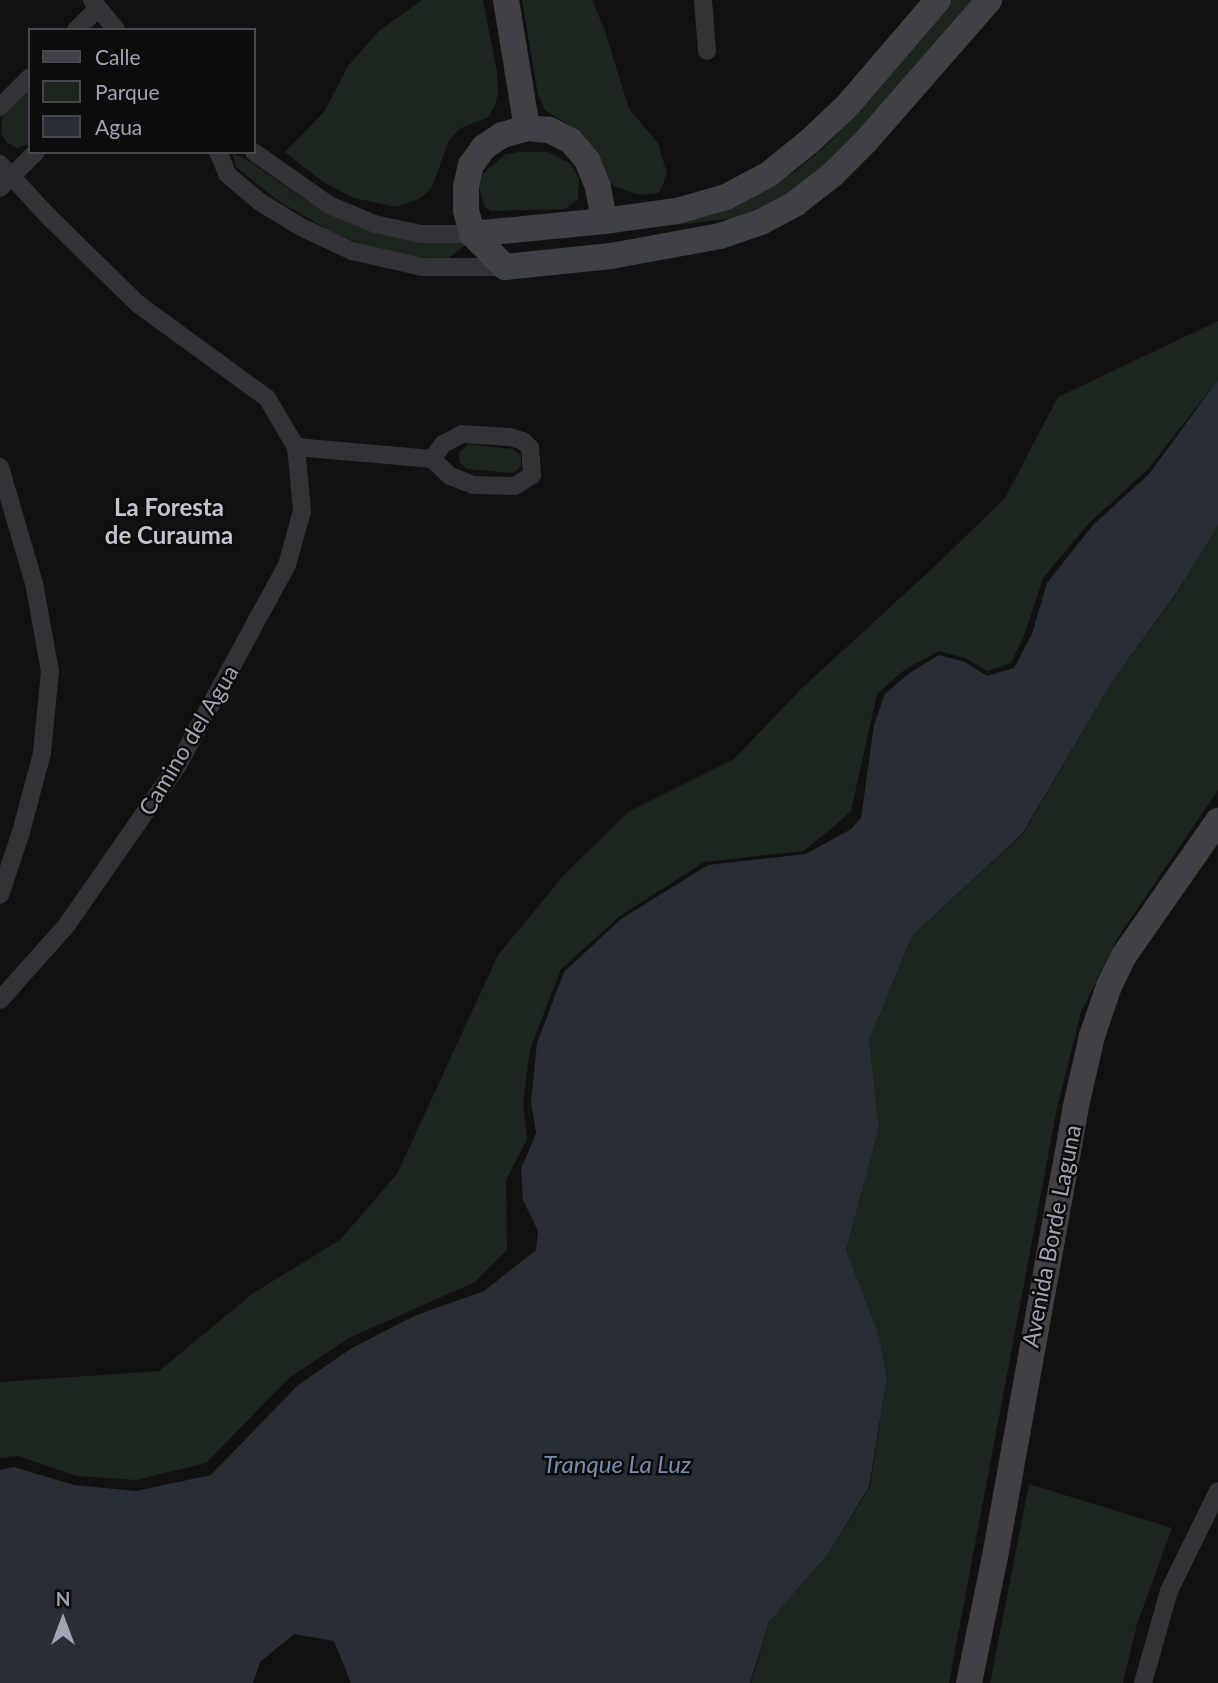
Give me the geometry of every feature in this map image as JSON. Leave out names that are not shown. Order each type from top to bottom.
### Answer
[{"type":"street","points":[[506,0],[527,128]]},
{"type":"street","points":[[703,0],[707,51]]},
{"type":"street","points":[[256,153],[329,205],[374,224],[421,233],[472,233],[604,221],[677,211],[714,200],[769,174],[847,106],[938,0]]},
{"type":"street","points":[[219,154],[228,175],[260,202],[301,227],[352,251],[422,267],[505,267],[611,256],[720,236],[761,222],[796,203],[832,175],[867,140],[989,0]]},
{"type":"street","points":[[77,28],[95,4],[114,28]]},
{"type":"street","points":[[0,107],[28,79]]},
{"type":"street","points":[[505,267],[472,233],[466,210],[466,186],[471,165],[484,148],[502,135],[527,128],[549,130],[571,141],[587,160],[598,187],[604,221]]},
{"type":"street","points":[[4,176],[33,154]]},
{"type":"street","name":"Camino del Agua","points":[[0,1000],[66,926],[170,777],[241,653],[297,538],[302,511],[296,447],[267,398],[138,304],[4,176]]},
{"type":"street","points":[[296,447],[432,459],[450,475],[473,485],[515,486],[532,475],[530,448],[523,441],[462,434],[443,444],[432,459]]},
{"type":"street","points":[[0,467],[34,583],[50,671],[42,753],[22,832],[0,895]]},
{"type":"street","name":"Avenida Borde Laguna","points":[[969,1683],[996,1551],[1032,1335],[1075,1110],[1092,1036],[1123,957],[1218,821]]},
{"type":"street","points":[[1143,1683],[1169,1591],[1218,1490]]},
{"type":"green space","points":[[422,0],[483,0],[497,72],[498,92],[495,106],[488,117],[461,128],[449,140],[430,190],[419,199],[397,207],[354,198],[323,182],[285,152],[324,112],[348,66],[379,31]]},
{"type":"green space","points":[[522,0],[592,0],[605,31],[629,109],[658,143],[667,174],[659,193],[640,195],[613,186],[583,134],[545,110],[538,95]]},
{"type":"green space","points":[[952,0],[977,0],[869,128],[806,185],[748,217],[647,228],[741,200],[794,172],[828,144]]},
{"type":"green space","points":[[28,92],[28,145],[17,148],[7,143],[1,133],[2,117]]},
{"type":"green space","points":[[548,152],[571,164],[579,178],[578,199],[565,209],[491,211],[484,206],[479,187],[483,174],[504,155]]},
{"type":"green space","points":[[233,154],[246,159],[311,204],[376,232],[418,242],[468,243],[449,258],[410,257],[370,248],[328,230],[277,200],[236,167]]},
{"type":"green space","points":[[1218,321],[1218,380],[1148,469],[1088,524],[1043,578],[1025,633],[1011,663],[988,671],[965,658],[939,651],[904,670],[877,694],[851,811],[831,829],[803,851],[704,862],[620,916],[561,969],[530,1049],[523,1104],[527,1139],[506,1180],[507,1250],[475,1282],[349,1338],[289,1378],[206,1463],[136,1480],[77,1476],[18,1456],[0,1458],[0,1382],[159,1371],[252,1294],[341,1239],[397,1174],[498,955],[564,875],[628,812],[734,759],[802,688],[935,566],[1005,498],[1058,397]]},
{"type":"green space","points":[[468,444],[513,449],[521,455],[521,466],[514,473],[467,469],[459,462],[459,453]]},
{"type":"green space","points":[[1218,521],[1218,790],[1117,939],[1081,1012],[1057,1108],[949,1683],[751,1683],[769,1622],[828,1554],[870,1487],[887,1377],[878,1332],[846,1250],[879,1128],[869,1040],[912,936],[1023,834],[1112,682],[1177,593]]},
{"type":"green space","points":[[1029,1484],[1172,1528],[1137,1624],[1123,1683],[990,1683]]},
{"type":"water","name":"Tranque La Luz","points":[[1218,380],[1218,525],[1177,592],[1112,682],[1022,834],[912,936],[869,1040],[879,1128],[846,1250],[878,1332],[887,1377],[869,1487],[828,1554],[769,1622],[750,1683],[351,1683],[334,1641],[294,1634],[260,1662],[253,1683],[0,1683],[0,1470],[14,1467],[74,1485],[136,1491],[211,1475],[298,1385],[352,1348],[414,1316],[484,1291],[536,1250],[538,1231],[523,1200],[521,1169],[536,1133],[531,1102],[537,1043],[564,972],[621,919],[708,865],[806,854],[851,829],[861,818],[874,725],[885,694],[908,674],[939,655],[965,662],[987,676],[1014,668],[1032,634],[1047,583],[1093,525],[1149,474]]},
{"type":"district","name":"La Foresta de Curauma","points":[[169,521]]}]
